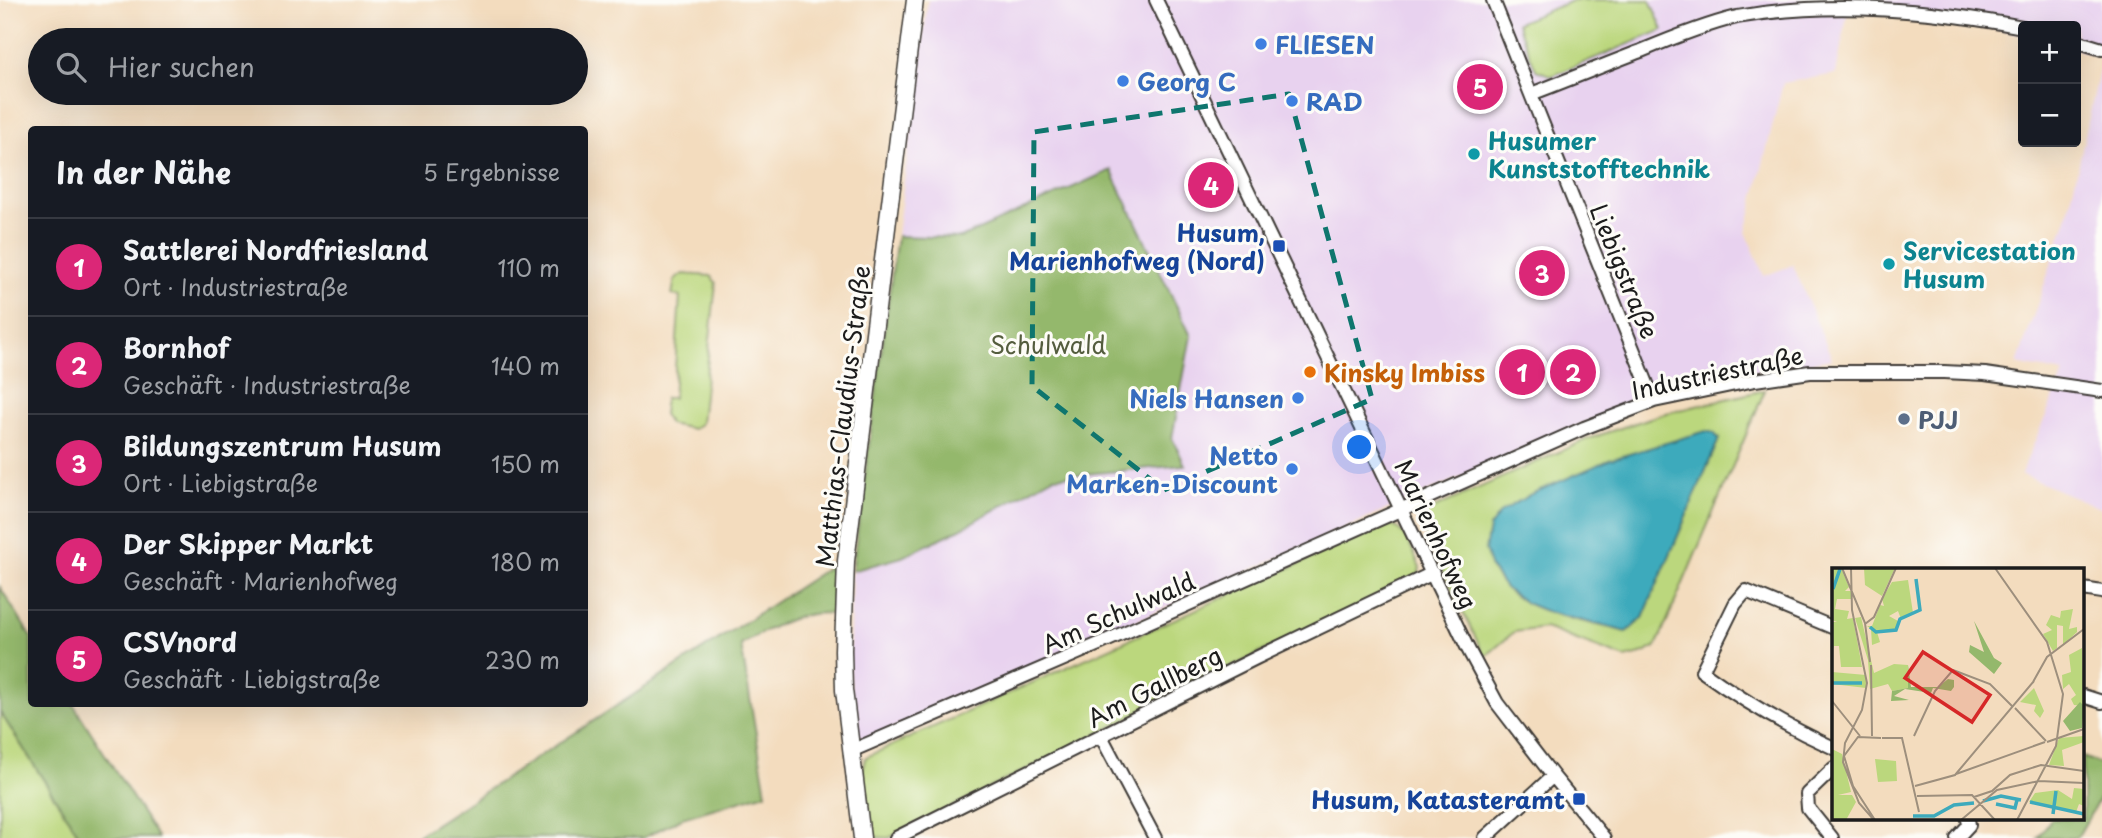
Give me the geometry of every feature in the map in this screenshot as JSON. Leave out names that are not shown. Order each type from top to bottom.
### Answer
[{"type":"street","name":"Matthias-Claudius-Straße","points":[[862,838],[845,701],[843,651],[846,561],[915,0]]},
{"type":"street","name":"Marienhofweg","points":[[1156,0],[1468,649],[1497,703],[1604,838]]},
{"type":"street","name":"Liebigstraße","points":[[1493,0],[1654,401]]},
{"type":"street","points":[[1531,94],[1690,31],[1738,17],[1790,8],[1847,4],[1902,8],[2018,26]]},
{"type":"street","points":[[2081,42],[2102,48]]},
{"type":"street","name":"Industriestraße","points":[[1402,509],[1584,428],[1654,401],[1755,380],[1830,371],[1985,374],[2102,391]]},
{"type":"street","name":"Am Schulwald","points":[[851,751],[1109,640],[1402,509]]},
{"type":"street","name":"Am Gallberg","points":[[896,838],[1266,653],[1433,573]]},
{"type":"street","points":[[2084,589],[2102,592]]},
{"type":"street","points":[[1832,627],[1746,591],[1735,604],[1702,671],[1744,702],[1832,747]]},
{"type":"street","points":[[2084,696],[2102,702]]},
{"type":"street","points":[[1101,736],[1155,838]]},
{"type":"street","points":[[1832,770],[1807,794],[1808,808],[1832,838]]},
{"type":"street","points":[[1485,838],[1553,776]]},
{"type":"street","points":[[1957,838],[1969,825],[1968,820]]},
{"type":"highlighted area","points":[[1289,94],[1372,399],[1164,490],[1032,386],[1034,132]]},
{"type":"shaded area","points":[[928,0],[2102,0],[2102,57],[2081,51],[2081,21],[2018,21],[2018,33],[1953,21],[1848,10],[1836,74],[1783,83],[1746,232],[1764,276],[1793,265],[1832,359],[1753,372],[1658,396],[1582,424],[870,739],[857,735],[855,728],[849,663],[852,572],[902,558],[960,530],[1053,477],[1186,465],[1173,438],[1192,336],[1111,170],[961,238],[897,236]]},
{"type":"shaded area","points":[[2102,58],[2102,509],[2021,474],[2064,373],[2017,364],[2067,218]]},
{"type":"green space","points":[[1574,0],[1650,0],[1663,30],[1552,76],[1536,70],[1517,23]]},
{"type":"green space","name":"Schulwald","points":[[1111,170],[1191,336],[1172,438],[1185,465],[1053,477],[960,529],[902,557],[852,571],[897,236],[961,238]]},
{"type":"green space","points":[[683,274],[711,276],[716,283],[701,423],[693,429],[669,424],[663,414],[665,398],[673,398],[680,296],[672,295],[675,279]]},
{"type":"green space","points":[[1765,390],[1656,647],[1625,658],[1545,628],[1514,632],[1485,657],[1421,527],[1421,517],[1425,512],[1588,439],[1662,414]],"holes":[[[1719,439],[1643,618],[1627,632],[1544,611],[1515,596],[1491,568]]]},
{"type":"green space","points":[[1385,525],[1398,529],[1411,546],[1420,567],[1412,582],[1284,641],[889,838],[870,837],[863,783],[866,757]]},
{"type":"green space","points":[[837,562],[833,614],[797,617],[741,645],[766,793],[682,818],[643,838],[414,838]]},
{"type":"green space","points":[[0,587],[28,632],[28,707],[75,707],[158,838],[81,838],[0,712]]},
{"type":"green space","points":[[0,712],[81,838],[0,838]]},
{"type":"green space","points":[[2084,757],[2102,765],[2102,794],[2077,838],[2038,838],[2050,820],[2084,820]]},
{"type":"water","points":[[1706,431],[1714,433],[1719,439],[1643,618],[1627,632],[1548,612],[1526,603],[1505,588],[1491,568],[1485,550],[1489,528],[1501,512],[1531,494],[1609,460]]},
{"type":"place","name":"FLIESEN","points":[[1261,44]]},
{"type":"place","name":"Georg C","points":[[1123,81]]},
{"type":"place","name":"CSVnord","points":[[1480,87]]},
{"type":"place","name":"RAD","points":[[1292,101]]},
{"type":"place","name":"Husumer Kunststofftechnik","points":[[1474,154]]},
{"type":"place","name":"Der Skipper Markt","points":[[1211,185]]},
{"type":"place","name":"Husum, Marienhofweg (Nord)","points":[[1279,246]]},
{"type":"place","name":"Servicestation Husum","points":[[1889,264]]},
{"type":"place","name":"Bildungszentrum Husum","points":[[1542,273]]},
{"type":"place","name":"Kinsky Imbiss","points":[[1310,372]]},
{"type":"place","name":"Sattlerei Nordfriesland","points":[[1522,372]]},
{"type":"place","name":"Bornhof","points":[[1573,372]]},
{"type":"place","name":"Niels Hansen","points":[[1298,398]]},
{"type":"place","name":"PJJ","points":[[1904,419]]},
{"type":"place","name":"Netto Marken-Discount","points":[[1292,469]]},
{"type":"place","name":"Husum, Katasteramt","points":[[1579,799]]}]
